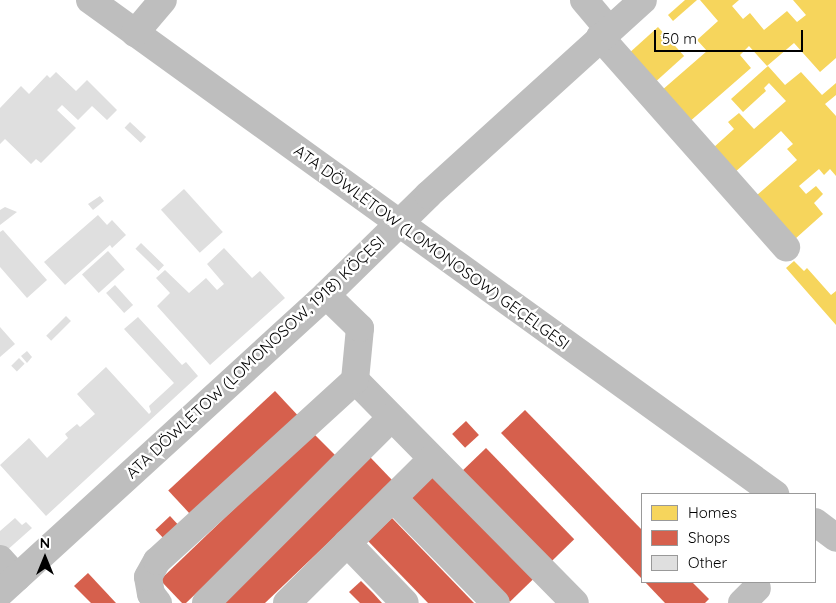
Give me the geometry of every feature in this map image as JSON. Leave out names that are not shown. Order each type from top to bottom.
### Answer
[{"type":"street","name":"ATA DÖWLETOW (LOMONOSOW) GEÇELGESI","points":[[90,0],[775,493]]},
{"type":"street","points":[[135,33],[163,0]]},
{"type":"street","points":[[584,0],[605,33],[786,247]]},
{"type":"street","name":"ATA DÖWLETOW (LOMONOSOW, 1918) KÖÇESI","points":[[6,577],[326,295],[398,223],[643,0]]},
{"type":"street","points":[[158,603],[151,594],[148,577],[157,561],[355,380],[360,328],[326,295]]},
{"type":"street","points":[[355,380],[575,603]]},
{"type":"street","points":[[206,603],[391,418]]},
{"type":"street","points":[[286,603],[432,459]]},
{"type":"street","points":[[393,498],[496,603]]},
{"type":"street","points":[[816,523],[836,538]]},
{"type":"street","points":[[347,543],[405,603]]},
{"type":"building: Homes","points":[[685,0],[697,0],[673,21],[668,15]]},
{"type":"building: Homes","points":[[700,0],[739,0],[732,6],[743,19],[750,13],[764,30],[787,11],[797,22],[806,15],[793,0],[836,0],[836,58],[820,72],[794,43],[767,66],[749,46],[740,55],[751,68],[688,123],[661,91],[707,51],[697,40],[718,21]]},
{"type":"building: Homes","points":[[658,27],[684,56],[654,83],[628,54]]},
{"type":"building: Homes","points":[[768,66],[785,85],[801,72],[822,95],[836,83],[836,95],[825,104],[836,116],[836,176],[830,169],[824,175],[819,169],[799,186],[806,194],[816,186],[823,194],[814,203],[823,214],[795,239],[757,195],[797,160],[787,149],[793,144],[781,131],[734,173],[713,148],[734,129],[728,122],[739,113],[754,129],[786,101],[769,83],[764,88],[766,91],[743,112],[731,99]]},
{"type":"building: Homes","points":[[794,261],[804,271],[807,268],[831,295],[836,291],[836,325],[786,268]]},
{"type":"building: Shops","points":[[275,391],[300,418],[193,518],[168,491]]},
{"type":"building: Shops","points":[[525,410],[641,529],[641,578],[501,433]]},
{"type":"building: Shops","points":[[466,421],[479,435],[465,448],[452,434]]},
{"type":"building: Shops","points":[[313,433],[338,458],[186,603],[182,603],[160,580]]},
{"type":"building: Shops","points":[[486,448],[574,539],[549,564],[461,472]]},
{"type":"building: Shops","points":[[370,457],[393,481],[265,603],[217,603]]},
{"type":"building: Shops","points":[[433,473],[534,578],[510,602],[409,497]]},
{"type":"building: Shops","points":[[170,516],[181,528],[166,541],[155,530]]},
{"type":"building: Shops","points":[[392,518],[474,603],[428,603],[368,541]]},
{"type":"building: Shops","points":[[88,573],[116,603],[91,603],[74,586]]},
{"type":"building: Shops","points":[[361,581],[382,603],[360,603],[349,592]]},
{"type":"building: Shops","points":[[646,583],[693,583],[709,599],[705,603],[665,603]]},
{"type":"building: Other","points":[[56,72],[76,91],[87,80],[117,110],[107,120],[92,106],[78,120],[62,105],[57,110],[76,128],[41,163],[36,159],[31,164],[5,139],[0,144],[0,108],[21,86],[29,94],[47,75],[50,78]]},
{"type":"building: Other","points":[[130,122],[146,137],[141,143],[125,128]]},
{"type":"building: Other","points":[[184,189],[223,232],[200,253],[161,210]]},
{"type":"building: Other","points":[[100,196],[104,201],[93,210],[88,204]]},
{"type":"building: Other","points":[[5,207],[17,212],[0,225],[0,210]]},
{"type":"building: Other","points":[[98,215],[107,225],[112,220],[126,235],[112,248],[110,245],[65,285],[44,262]]},
{"type":"building: Other","points":[[3,230],[47,280],[27,298],[0,267],[0,232]]},
{"type":"building: Other","points":[[141,243],[164,265],[158,271],[135,249]]},
{"type":"building: Other","points":[[224,248],[252,278],[260,271],[285,298],[210,365],[157,306],[170,293],[156,278],[165,270],[189,293],[206,278],[217,290],[224,284],[207,264]]},
{"type":"building: Other","points":[[108,251],[125,270],[99,293],[82,274]]},
{"type":"building: Other","points":[[115,285],[133,305],[124,313],[106,293]]},
{"type":"building: Other","points":[[66,316],[71,321],[51,341],[46,336]]},
{"type":"building: Other","points":[[138,317],[182,365],[186,362],[198,376],[46,516],[0,465],[29,438],[47,458],[68,438],[65,434],[77,424],[80,427],[95,414],[77,394],[106,367],[149,414],[151,412],[149,406],[174,383],[124,329]]},
{"type":"building: Other","points":[[0,327],[15,344],[0,357]]},
{"type":"building: Other","points":[[27,351],[32,357],[27,363],[21,356]]},
{"type":"building: Other","points":[[19,358],[25,364],[17,371],[11,366]]},
{"type":"building: Other","points":[[15,518],[22,525],[26,522],[32,528],[5,552],[0,546],[0,531]]}]
